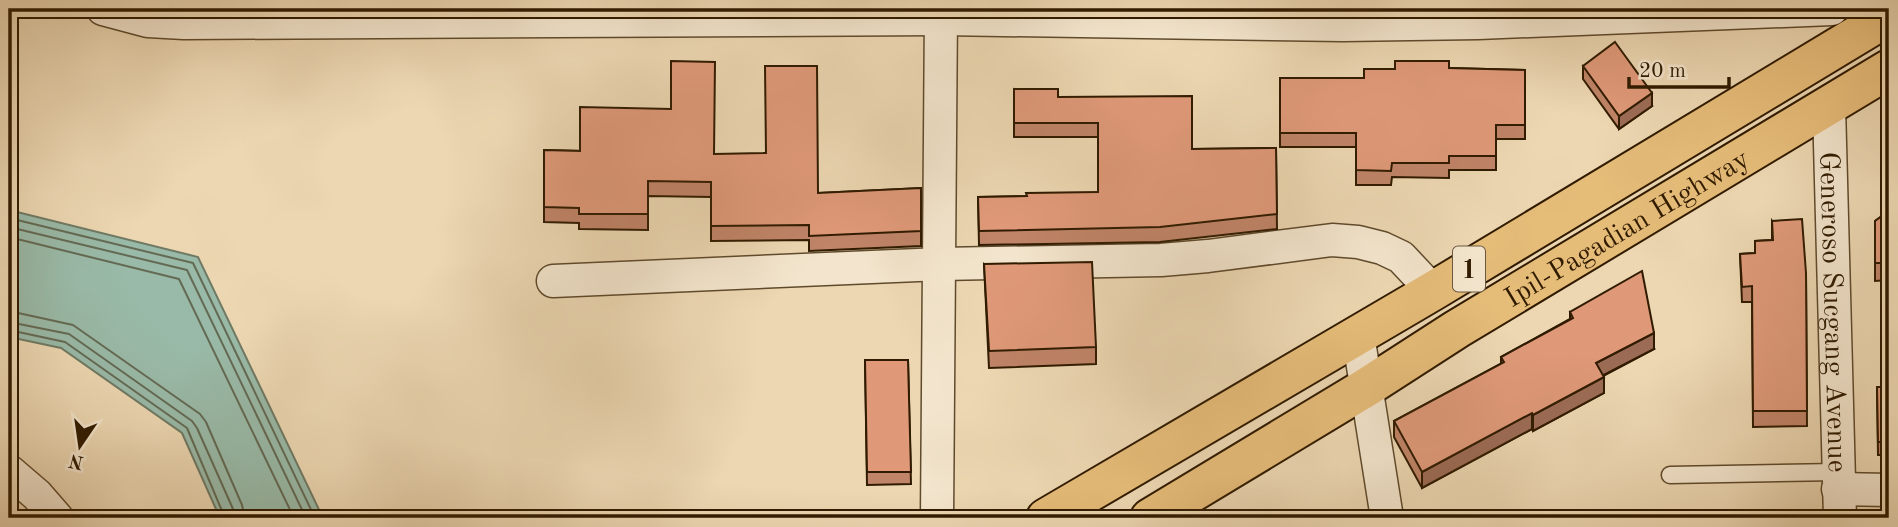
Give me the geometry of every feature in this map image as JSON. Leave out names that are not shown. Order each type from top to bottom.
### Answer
[{"type":"main road","name":"1","points":[[1046,518],[1358,335],[1889,16]]},
{"type":"main road","name":"Ipil-Pagadian Highway","points":[[1150,518],[1367,387],[1457,329],[1889,69]]},
{"type":"street","points":[[103,9],[148,21],[184,23],[941,14],[1343,25],[1478,23],[1832,9],[1833,50]]},
{"type":"street","points":[[937,518],[941,14]]},
{"type":"street","name":"Generoso Sucgang Avenue","points":[[1829,106],[1838,493]]},
{"type":"street","points":[[554,281],[940,264],[1173,259],[1332,240],[1358,242],[1382,248],[1401,257],[1433,290]]},
{"type":"street","points":[[1358,335],[1387,518]]},
{"type":"street","points":[[9,471],[37,495],[57,518]]},
{"type":"street","points":[[1838,493],[1889,490]]},
{"type":"lane","points":[[1670,475],[1838,493]]},
{"type":"water","points":[[9,210],[198,257],[323,518],[220,518],[182,433],[61,348],[9,337]]},
{"type":"building","points":[[1615,42],[1652,93],[1619,116],[1583,66]]},
{"type":"building","points":[[671,61],[715,62],[714,154],[766,153],[765,66],[817,66],[818,193],[921,188],[921,231],[809,236],[809,225],[711,226],[711,182],[648,181],[648,214],[579,214],[579,208],[544,207],[544,150],[580,151],[580,107],[671,109]]},
{"type":"building","points":[[1395,61],[1449,61],[1449,68],[1525,70],[1525,125],[1496,125],[1496,156],[1449,156],[1449,163],[1392,163],[1391,171],[1356,170],[1356,133],[1280,133],[1280,78],[1364,78],[1364,69],[1395,69]]},
{"type":"building","points":[[1014,89],[1058,89],[1058,97],[1192,96],[1192,149],[1276,148],[1277,214],[1160,227],[979,231],[978,197],[1098,192],[1098,123],[1014,123]]},
{"type":"building","points":[[1889,211],[1889,263],[1875,263],[1875,221]]},
{"type":"building","points":[[1802,219],[1806,273],[1807,411],[1753,411],[1752,286],[1742,287],[1740,254],[1755,253],[1755,241],[1773,240],[1772,221]]},
{"type":"building","points":[[1092,262],[1096,347],[989,351],[984,264]]},
{"type":"building","points":[[1642,271],[1654,333],[1596,363],[1604,377],[1422,472],[1394,421],[1504,362],[1501,357],[1573,318],[1570,312]]},
{"type":"building","points":[[865,360],[908,360],[911,472],[867,472]]},
{"type":"building","points":[[1877,387],[1889,387],[1889,442],[1878,442]]}]
